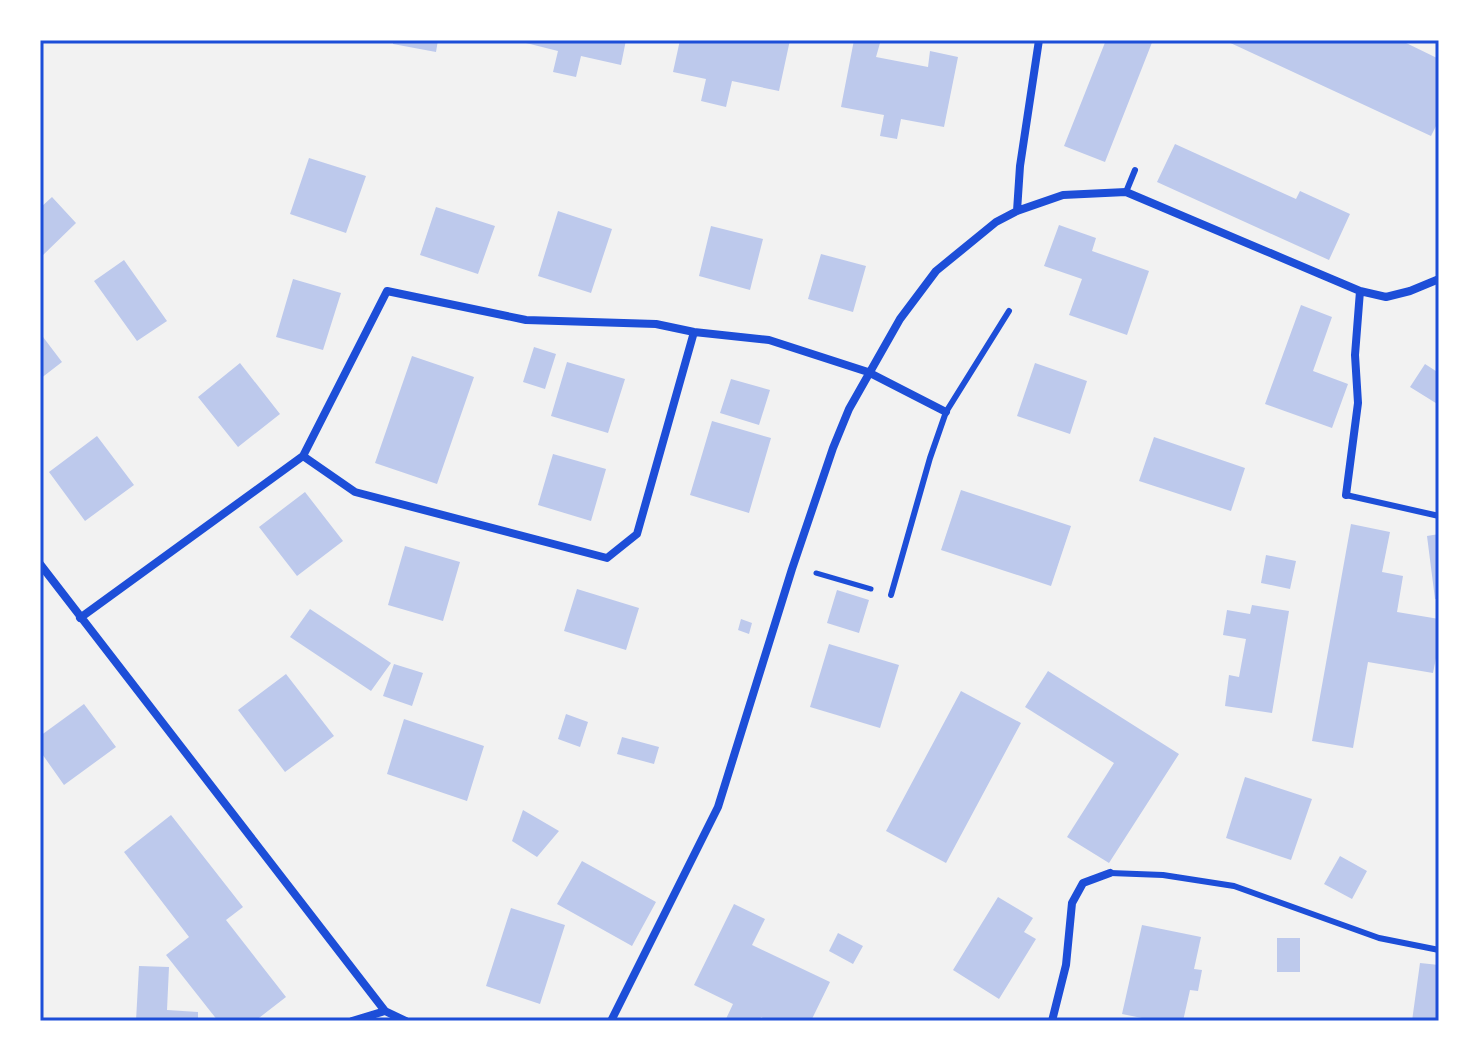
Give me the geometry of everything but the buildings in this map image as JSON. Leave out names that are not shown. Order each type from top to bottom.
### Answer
[{"type":"street","points":[[1017,211],[1020,166],[1039,40]]},
{"type":"street","points":[[611,1021],[718,807],[823,478],[849,409],[900,319],[936,271],[996,222],[1017,211],[1063,195],[1126,192],[1360,291],[1386,297],[1439,279]]},
{"type":"street","points":[[80,618],[303,456],[387,291],[526,320],[656,324],[694,332],[769,340],[868,372],[946,412]]},
{"type":"street","points":[[1346,495],[1358,403],[1355,355],[1360,291]]},
{"type":"street","points":[[303,456],[355,492],[607,558],[637,534],[694,332]]},
{"type":"street","points":[[40,564],[385,1011],[406,1021]]},
{"type":"street","points":[[1052,1021],[1066,965],[1072,903],[1083,883],[1110,873]]},
{"type":"street","points":[[352,1021],[385,1011]]},
{"type":"lane","points":[[1126,192],[1135,170]]},
{"type":"lane","points":[[891,595],[946,412],[1009,311]]},
{"type":"lane","points":[[1346,495],[1439,516]]},
{"type":"lane","points":[[1110,873],[1163,875],[1234,886],[1379,938],[1439,950]]},
{"type":"path","points":[[824,575],[891,595]]}]
